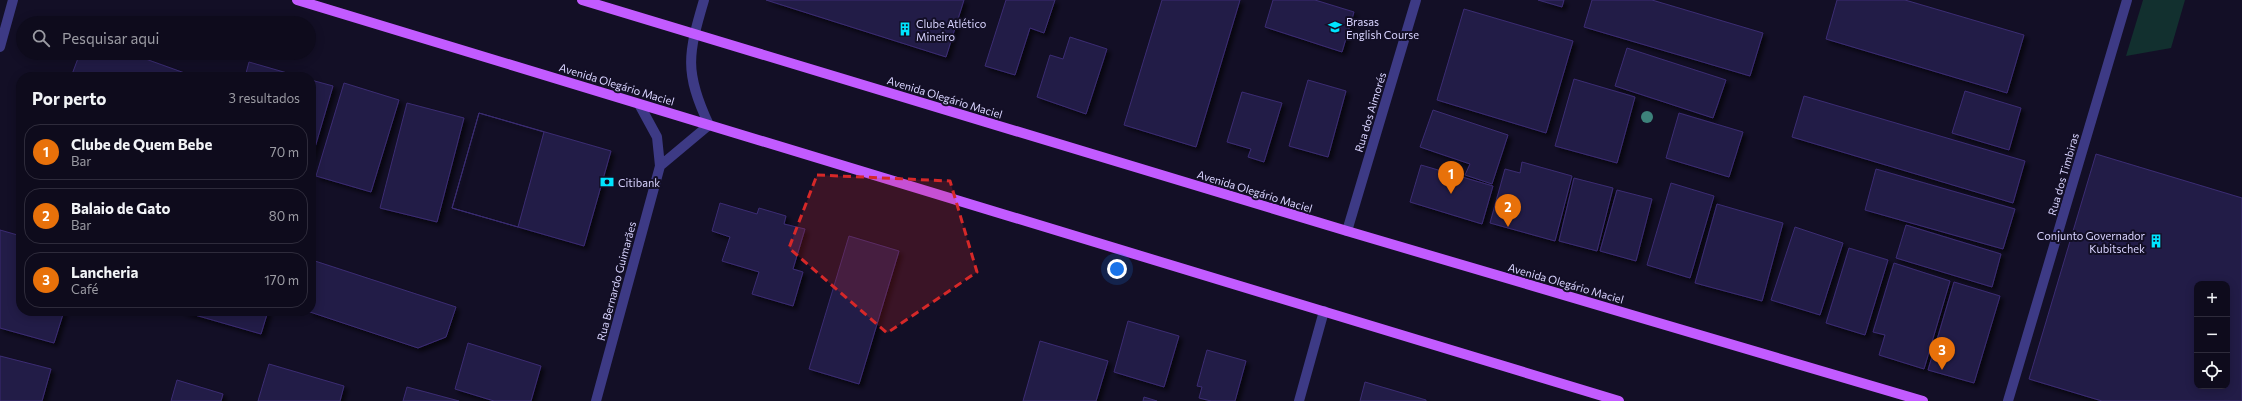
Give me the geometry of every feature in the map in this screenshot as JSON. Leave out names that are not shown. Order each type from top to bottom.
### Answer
[{"type":"main road","name":"Avenida Olegário Maciel","points":[[297,0],[639,104],[710,124],[1619,401]]},
{"type":"main road","name":"Avenida Olegário Maciel","points":[[582,0],[1347,231],[1923,401]]},
{"type":"street","points":[[0,47],[13,0]]},
{"type":"street","points":[[660,166],[710,124],[698,101],[691,80],[690,56],[694,34],[704,0]]},
{"type":"street","name":"Rua dos Aimorés","points":[[1347,231],[1416,0]]},
{"type":"street","name":"Rua dos Timbiras","points":[[2008,401],[2127,0]]},
{"type":"street","name":"Rua Bernardo Guimarães","points":[[596,401],[660,166],[657,137],[639,104]]},
{"type":"street","points":[[1299,401],[1324,311]]},
{"type":"highlighted area","points":[[817,175],[950,181],[977,272],[887,333],[789,248]]},
{"type":"green space","points":[[2143,0],[2185,0],[2171,48],[2126,56]]},
{"type":"building","name":"Clube Atlético Mineiro","points":[[766,0],[964,0],[946,57]]},
{"type":"building","points":[[1006,0],[1055,0],[1044,33],[1030,28],[1015,75],[985,66]]},
{"type":"building","points":[[1162,0],[1240,0],[1196,147],[1124,125]]},
{"type":"building","points":[[1273,0],[1315,0],[1354,12],[1342,52],[1265,27]]},
{"type":"building","points":[[1538,0],[1564,0],[1562,7]]},
{"type":"building","points":[[1592,0],[1652,0],[1763,33],[1750,76],[1584,27]]},
{"type":"building","points":[[1837,0],[1905,0],[2024,35],[2007,93],[1826,39]]},
{"type":"building","points":[[1464,9],[1573,41],[1546,133],[1437,100]]},
{"type":"building","points":[[1070,37],[1107,49],[1086,114],[1037,97],[1050,55],[1063,59]]},
{"type":"building","points":[[1627,48],[1726,80],[1713,118],[1615,86]]},
{"type":"building","points":[[77,60],[148,60],[182,72],[73,72]]},
{"type":"building","points":[[249,62],[284,72],[246,72]]},
{"type":"building","points":[[1574,79],[1635,97],[1617,163],[1555,146]]},
{"type":"building","points":[[1308,80],[1346,91],[1328,157],[1289,146]]},
{"type":"building","points":[[316,81],[333,86],[316,144]]},
{"type":"building","points":[[344,83],[399,100],[371,192],[316,176]]},
{"type":"building","points":[[1965,91],[2021,108],[2009,150],[1952,133]]},
{"type":"building","points":[[1242,92],[1282,103],[1264,162],[1248,157],[1251,149],[1227,142]]},
{"type":"building","points":[[1804,96],[2025,161],[2013,203],[1792,137]]},
{"type":"building","points":[[407,103],[464,118],[437,222],[380,208]]},
{"type":"building","points":[[1433,110],[1508,135],[1492,184],[1465,175],[1470,164],[1420,147]]},
{"type":"building","points":[[479,113],[611,151],[584,246],[452,208]]},
{"type":"building","points":[[479,113],[544,132],[518,227],[452,208]]},
{"type":"building","points":[[1679,113],[1743,132],[1729,177],[1666,158]]},
{"type":"building","name":"Conjunto Governador Kubitschek","points":[[2096,154],[2242,198],[2242,401],[2102,401],[2029,379]]},
{"type":"building","points":[[1522,162],[1572,176],[1555,241],[1490,223],[1505,169],[1520,173]]},
{"type":"building","points":[[1421,165],[1493,186],[1482,224],[1410,202]]},
{"type":"building","points":[[1876,169],[2015,209],[2003,249],[1865,210]]},
{"type":"building","points":[[1574,178],[1613,188],[1597,251],[1559,241]]},
{"type":"building","points":[[1671,183],[1714,196],[1690,278],[1647,265]]},
{"type":"building","points":[[1617,190],[1652,199],[1636,261],[1600,251]]},
{"type":"building","points":[[720,203],[757,214],[759,208],[786,216],[784,224],[805,229],[793,269],[803,272],[793,306],[752,294],[759,272],[722,261],[730,237],[712,231]]},
{"type":"building","points":[[1717,204],[1783,223],[1762,301],[1695,283]]},
{"type":"building","points":[[1906,225],[2001,254],[1992,287],[1896,258]]},
{"type":"building","points":[[1795,227],[1843,243],[1820,315],[1771,300]]},
{"type":"building","points":[[0,230],[16,235],[16,316],[62,316],[54,343],[0,328]]},
{"type":"building","points":[[849,236],[899,251],[859,384],[809,369]]},
{"type":"building","points":[[1849,248],[1888,260],[1865,335],[1826,323]]},
{"type":"building","points":[[316,261],[456,307],[446,337],[418,348],[316,314]]},
{"type":"building","points":[[1894,263],[1950,281],[1924,369],[1879,355],[1885,335],[1873,332]]},
{"type":"building","points":[[1954,282],[2000,296],[1974,383],[1928,370]]},
{"type":"building","points":[[198,316],[266,316],[261,334]]},
{"type":"building","points":[[1128,321],[1179,336],[1164,387],[1114,372]]},
{"type":"building","points":[[1040,341],[1108,361],[1096,401],[1023,401]]},
{"type":"building","points":[[468,343],[541,366],[531,401],[494,401],[455,389]]},
{"type":"building","points":[[1207,350],[1246,361],[1235,401],[1211,401],[1199,398],[1202,387],[1197,386]]},
{"type":"building","points":[[0,356],[51,369],[42,401],[0,401]]},
{"type":"building","points":[[269,364],[344,386],[340,401],[258,401]]},
{"type":"building","points":[[177,380],[223,394],[221,401],[171,401]]},
{"type":"building","points":[[1365,382],[1426,400],[1426,401],[1360,401]]},
{"type":"building","points":[[407,387],[459,401],[403,401]]},
{"type":"building","points":[[1144,397],[1157,401],[1143,401]]},
{"type":"place","name":"Brasas English Course","points":[[1335,27]]},
{"type":"place","name":"Clube Atlético Mineiro","points":[[905,29]]},
{"type":"place","name":"Citibank","points":[[607,182]]},
{"type":"place","name":"Clube de Quem Bebe","points":[[1451,194]]},
{"type":"place","name":"Balaio de Gato","points":[[1508,227]]},
{"type":"place","name":"Conjunto Governador Kubitschek","points":[[2156,241]]},
{"type":"place","name":"Lancheria","points":[[1942,370]]}]
